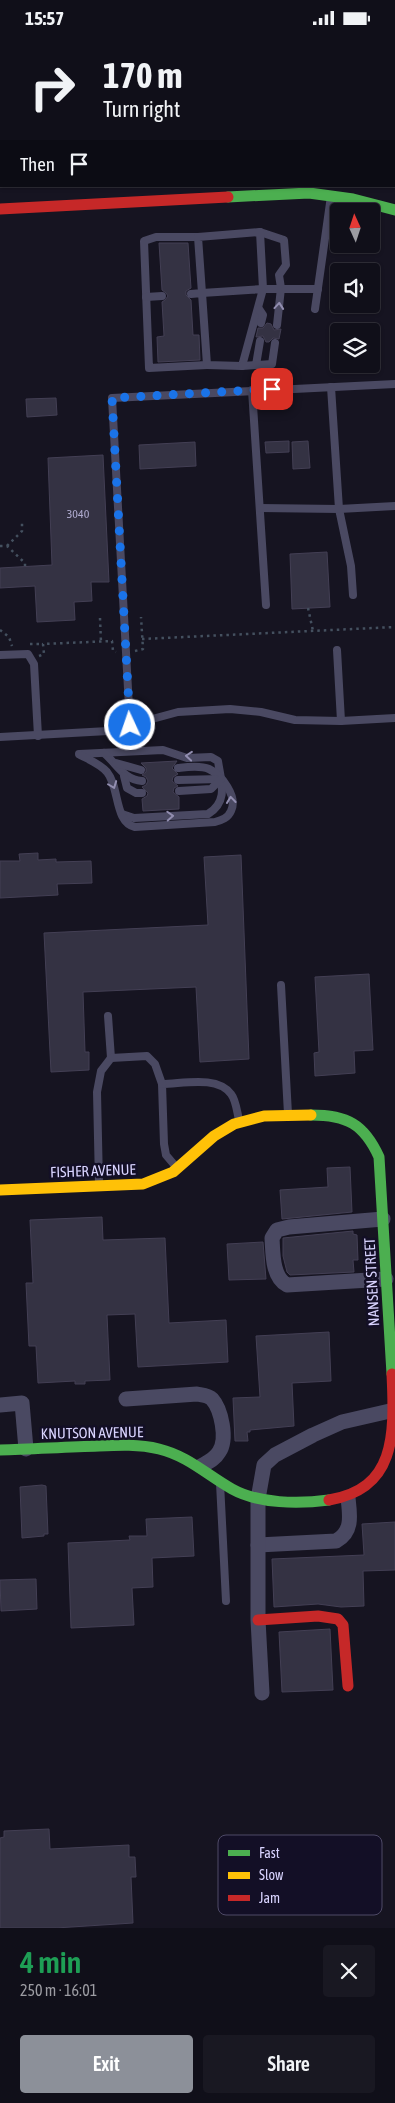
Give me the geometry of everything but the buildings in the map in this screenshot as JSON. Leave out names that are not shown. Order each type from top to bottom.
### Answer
[{"type":"street","points":[[0,209],[309,193],[331,190],[395,210]]},
{"type":"street","name":"FISHER AVENUE","points":[[0,1190],[143,1184],[166,1176],[222,1130],[240,1122],[259,1116],[324,1114],[336,1115],[346,1119]]},
{"type":"street","name":"NANSEN STREET","points":[[346,1119],[365,1134],[374,1145],[378,1157],[393,1366],[394,1443],[392,1458]]},
{"type":"street","points":[[383,1219],[277,1230],[272,1238],[272,1244],[276,1274],[281,1282],[287,1285],[386,1279]]},
{"type":"street","points":[[126,1399],[197,1394],[206,1395],[212,1399],[220,1413],[223,1439],[221,1450],[214,1459],[201,1467]]},
{"type":"street","points":[[0,1405],[22,1403],[26,1449]]},
{"type":"street","points":[[262,1693],[258,1620],[258,1499],[264,1465],[275,1455],[342,1422],[394,1410]]},
{"type":"street","name":"KNUTSON AVENUE","points":[[0,1450],[120,1445],[152,1447],[168,1451],[201,1467],[242,1494],[258,1499],[277,1501],[348,1498],[365,1491],[380,1480],[392,1458]]},
{"type":"street","points":[[258,1545],[336,1541],[343,1537],[348,1529],[350,1519],[348,1498]]},
{"type":"street","points":[[258,1620],[319,1616],[338,1619],[343,1625],[348,1686]]},
{"type":"lane","points":[[315,309],[331,190]]},
{"type":"lane","points":[[242,366],[263,289],[260,233]]},
{"type":"lane","points":[[276,343],[272,364],[242,366],[207,365],[149,369],[144,241],[156,237],[198,237],[260,233],[284,240],[286,265],[279,275],[280,288],[277,325]]},
{"type":"lane","points":[[198,237],[207,365]]},
{"type":"lane","points":[[191,294],[280,288],[318,289]]},
{"type":"lane","points":[[146,297],[162,296]]},
{"type":"lane","points":[[259,309],[263,315],[261,323]]},
{"type":"lane","points":[[256,365],[260,341]]},
{"type":"lane","points":[[130,725],[112,398],[395,384]]},
{"type":"lane","points":[[331,387],[338,509],[351,566],[353,595]]},
{"type":"lane","points":[[252,391],[266,605]]},
{"type":"lane","points":[[260,508],[338,509],[395,505]]},
{"type":"lane","points":[[337,650],[341,721]]},
{"type":"lane","points":[[3,653],[28,655],[34,665],[38,736]]},
{"type":"lane","points":[[0,737],[108,731],[178,712],[230,709],[261,712],[295,720],[341,721],[395,718]]},
{"type":"lane","points":[[122,814],[134,818],[208,814],[218,807],[222,795],[221,779],[218,761],[211,757],[187,758],[163,750],[78,754],[95,762],[107,772],[113,783],[122,814],[128,825],[135,827],[216,822],[226,818],[232,811],[233,801],[230,790],[221,779],[210,769],[199,767],[178,768]]},
{"type":"lane","points":[[104,753],[116,763],[124,776],[127,788],[136,793],[142,793]]},
{"type":"lane","points":[[116,763],[141,770]]},
{"type":"lane","points":[[124,776],[134,781],[142,781]]},
{"type":"lane","points":[[178,780],[221,779]]},
{"type":"lane","points":[[179,791],[211,789],[221,779]]},
{"type":"lane","points":[[281,985],[288,1116]]},
{"type":"lane","points":[[99,1186],[97,1092],[101,1071],[111,1058],[108,1016]]},
{"type":"lane","points":[[111,1058],[147,1057],[155,1063],[162,1084],[166,1155],[177,1168]]},
{"type":"lane","points":[[162,1084],[211,1082],[224,1087],[232,1095],[240,1122]]},
{"type":"lane","points":[[220,1480],[226,1601]]},
{"type":"path","points":[[7,546],[22,531],[22,523]]},
{"type":"path","points":[[0,546],[7,546],[25,563],[25,566]]},
{"type":"path","points":[[308,608],[313,631]]},
{"type":"path","points":[[133,651],[143,649],[141,617]]},
{"type":"path","points":[[100,618],[101,642]]},
{"type":"path","points":[[142,639],[395,627]]},
{"type":"path","points":[[0,629],[10,637],[14,650],[3,653]]},
{"type":"path","points":[[37,655],[44,654],[44,644],[112,641],[113,651],[118,652]]},
{"type":"traffic: fast","points":[[228,197],[309,193],[353,199],[395,210]]},
{"type":"traffic: fast","points":[[311,1115],[335,1117],[353,1124],[367,1137],[379,1157],[392,1374]]},
{"type":"traffic: fast","points":[[0,1450],[122,1445],[152,1447],[179,1456],[223,1484],[254,1498],[279,1502],[329,1500]]},
{"type":"traffic: slow","points":[[0,1190],[143,1184],[173,1172],[214,1136],[234,1124],[264,1116],[311,1115]]},
{"type":"traffic: jam","points":[[0,209],[228,197]]},
{"type":"traffic: jam","points":[[329,1500],[351,1494],[367,1485],[379,1472],[391,1439],[393,1419],[392,1374]]},
{"type":"traffic: jam","points":[[258,1620],[318,1616],[338,1619],[343,1625],[348,1686]]},
{"type":"route","points":[[130,725],[112,398],[272,389]]}]
